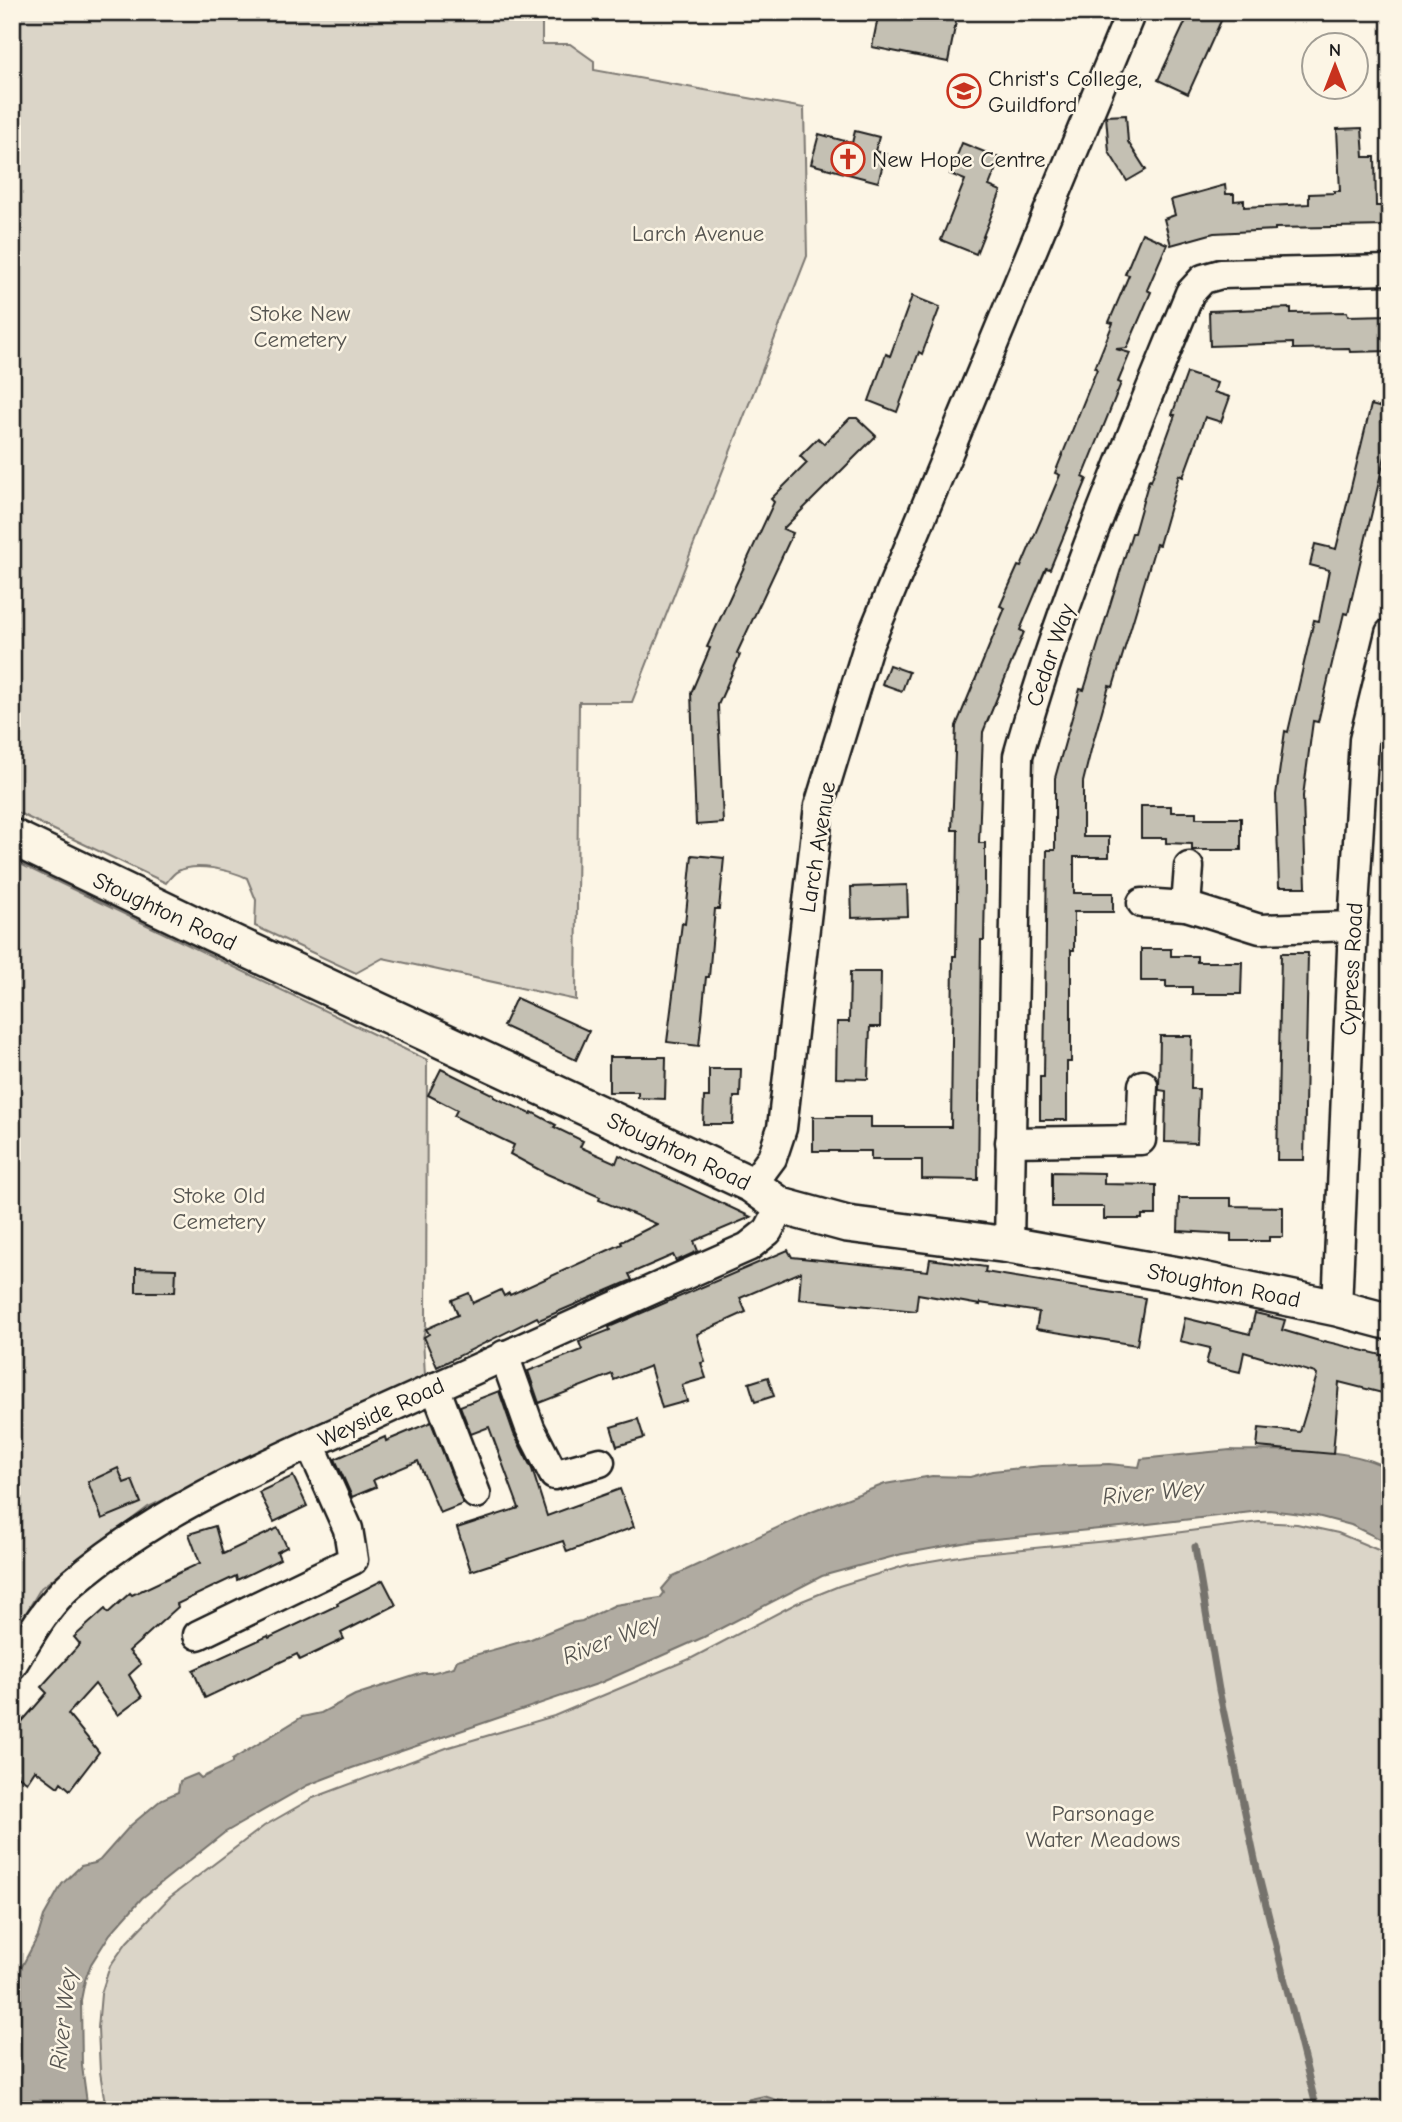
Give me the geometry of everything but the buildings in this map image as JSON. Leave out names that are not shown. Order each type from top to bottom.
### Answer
[{"type":"street","name":"Larch Avenue","points":[[752,1185],[772,1158],[782,1128],[819,806],[868,646],[1131,12]]},
{"type":"street","name":"Cedar Way","points":[[1009,1245],[1018,756],[1032,706],[1087,551],[1190,293],[1203,279],[1221,274],[1390,270]]},
{"type":"street","name":"Cypress Road","points":[[1337,1308],[1353,926],[1364,740],[1390,633]]},
{"type":"street","name":"Stoughton Road","points":[[12,838],[752,1185],[781,1206],[847,1224],[1009,1245],[1184,1276],[1337,1308],[1390,1322]]},
{"type":"street","points":[[1186,906],[1189,867]]},
{"type":"street","points":[[1142,903],[1186,906],[1260,929],[1353,926]]},
{"type":"street","points":[[1010,1142],[1141,1140],[1143,1085]]},
{"type":"street","name":"Weyside Road","points":[[12,1665],[46,1612],[69,1586],[119,1546],[172,1511],[504,1355],[748,1247],[768,1231],[781,1206]]},
{"type":"street","points":[[504,1355],[530,1428],[554,1475],[600,1462]]},
{"type":"street","points":[[435,1387],[476,1494]]},
{"type":"street","points":[[198,1635],[353,1560],[348,1529],[310,1444]]},
{"type":"green space","name":"Stoke New Cemetery","points":[[12,12],[542,12],[542,44],[570,44],[594,61],[594,70],[804,108],[807,256],[632,702],[579,702],[576,1000],[383,958],[356,973],[255,926],[256,900],[247,878],[232,872],[194,867],[178,871],[166,883],[12,810]]},
{"type":"green space","name":"Stoke Old Cemetery","points":[[12,860],[427,1060],[426,1325],[423,1338],[425,1376],[148,1507],[41,1588],[12,1636]]},
{"type":"green space","name":"Parsonage Water Meadows","points":[[1259,1522],[1297,1524],[1338,1533],[1390,1555],[1390,2110],[106,2110],[100,2072],[98,2028],[101,1994],[110,1966],[127,1942],[169,1898],[264,1826],[313,1798],[449,1747],[554,1716],[692,1658],[797,1603],[839,1586],[907,1565],[971,1554],[1128,1539]]},
{"type":"water","name":"River Wey","points":[[1230,1450],[1334,1453],[1354,1456],[1390,1470],[1390,1544],[1351,1525],[1317,1516],[1269,1510],[974,1541],[902,1554],[822,1576],[704,1637],[600,1683],[308,1785],[224,1833],[142,1898],[110,1934],[91,1964],[81,2000],[82,2066],[88,2110],[20,2110],[17,2105],[18,2042],[12,1996],[20,1970],[38,1936],[44,1916],[62,1884],[81,1866],[100,1860],[130,1826],[162,1799],[178,1792],[180,1781],[197,1774],[201,1778],[232,1763],[232,1760],[302,1717],[321,1713],[355,1695],[423,1673],[454,1667],[457,1660],[531,1639],[570,1623],[582,1621],[615,1605],[660,1598],[664,1593],[662,1589],[673,1576],[809,1513],[885,1484],[932,1476],[970,1477],[992,1471],[1042,1466],[1109,1464],[1139,1467],[1141,1459]]},
{"type":"water","points":[[764,2096],[783,2102],[787,2110],[730,2110],[746,2100]]},
{"type":"waterway","points":[[1195,1547],[1219,1690],[1257,1869],[1317,2110]]},
{"type":"place","name":"Christ's College, Guildford","points":[[964,91]]},
{"type":"place","name":"New Hope Centre","points":[[848,159]]}]
